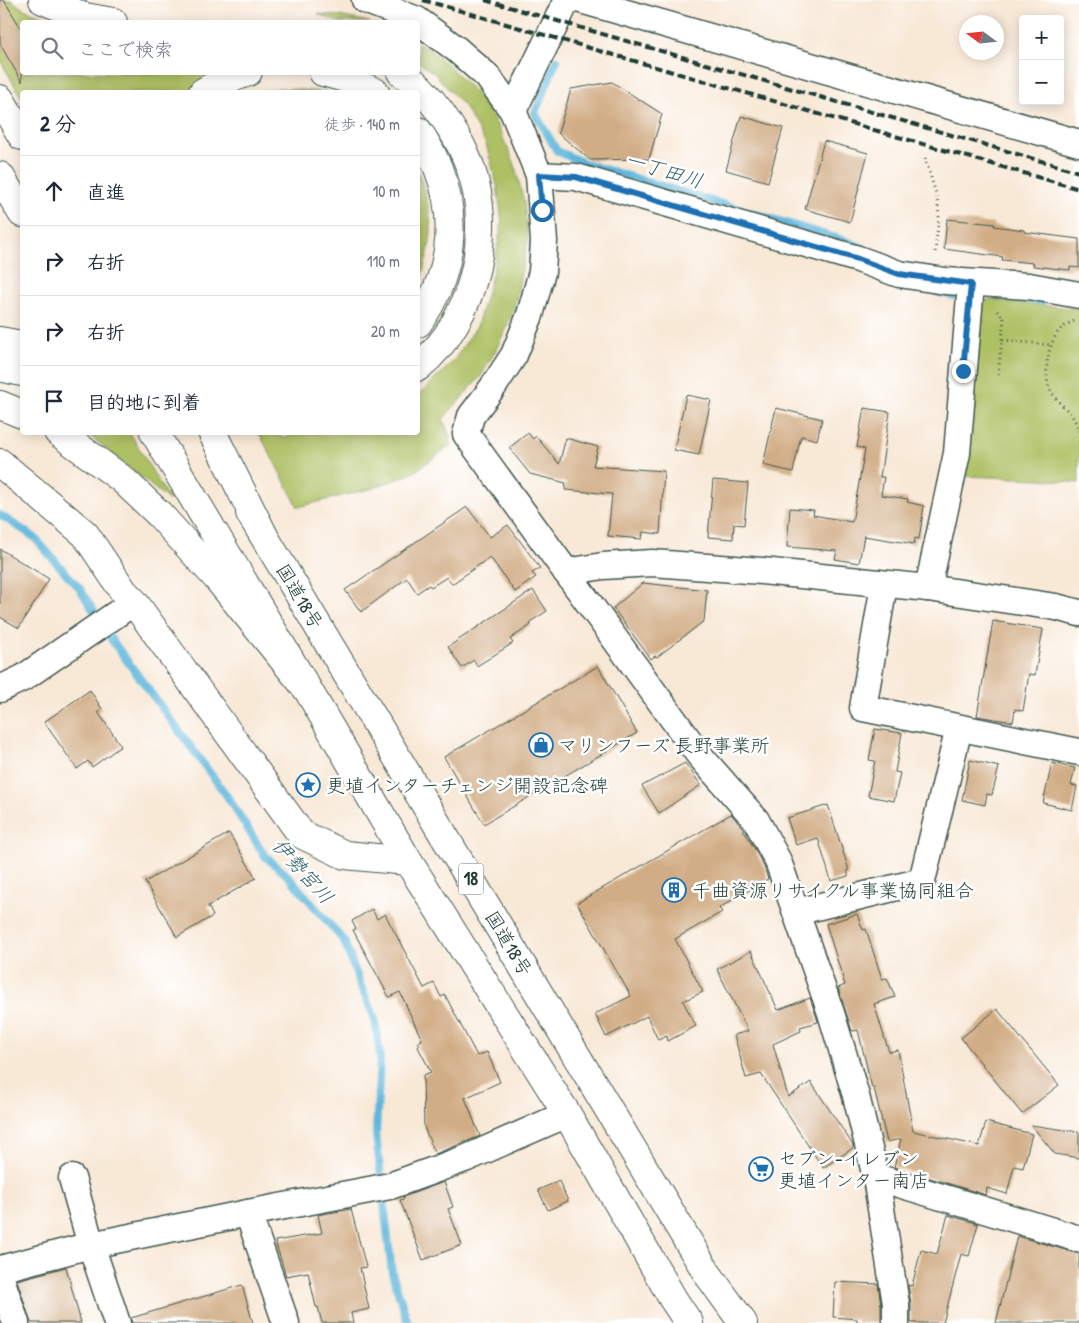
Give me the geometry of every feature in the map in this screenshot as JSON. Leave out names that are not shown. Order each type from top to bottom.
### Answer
[{"type":"main road","points":[[43,0],[85,16],[104,20]]},
{"type":"main road","points":[[207,90],[240,75]]},
{"type":"main road","points":[[334,75],[371,90]]},
{"type":"main road","points":[[404,75],[429,98],[449,125],[465,153],[475,185],[480,218],[479,250],[472,281],[460,313],[443,340],[420,365]]},
{"type":"main road","points":[[0,99],[20,133]]},
{"type":"main road","points":[[420,134],[434,159],[446,187],[450,220],[448,249],[441,280],[428,308],[420,320]]},
{"type":"main road","points":[[0,176],[20,211]]},
{"type":"main road","points":[[0,341],[20,346]]},
{"type":"main road","points":[[0,367],[20,372]]},
{"type":"main road","points":[[0,405],[20,413]]},
{"type":"main road","points":[[62,435],[122,479],[159,514],[217,578],[308,690]]},
{"type":"main road","name":"18","points":[[156,435],[408,861],[567,1114],[673,1299],[689,1323]]},
{"type":"main road","name":"国道18号","points":[[203,435],[702,1265],[743,1323]]},
{"type":"main road","points":[[213,435],[262,534]]},
{"type":"main road","points":[[0,463],[85,534],[124,592],[124,609],[301,834],[346,854],[408,861]]},
{"type":"street","points":[[365,0],[416,20]]},
{"type":"street","points":[[513,110],[567,0]]},
{"type":"street","points":[[581,0],[1079,143]]},
{"type":"street","points":[[420,23],[455,48],[486,76],[513,110],[539,175],[544,241],[542,272],[530,315],[514,355],[471,416],[466,434],[700,756],[756,820],[778,861],[834,1021],[856,1096],[876,1178],[896,1304],[896,1323]]},
{"type":"street","points":[[539,175],[576,177],[858,259],[899,274],[945,282],[1029,286],[1079,295]]},
{"type":"street","points":[[928,588],[957,453],[971,284]]},
{"type":"street","points":[[566,572],[603,566],[652,563],[762,571],[928,588],[1056,607],[1079,613]]},
{"type":"street","points":[[884,584],[863,708],[1079,752]]},
{"type":"street","points":[[0,689],[23,678],[124,609]]},
{"type":"street","points":[[796,912],[922,881],[959,728]]},
{"type":"street","points":[[0,1269],[92,1245],[382,1188],[466,1158],[567,1114]]},
{"type":"street","points":[[72,1178],[117,1323]]},
{"type":"street","points":[[876,1178],[1079,1240]]},
{"type":"street","points":[[248,1213],[286,1323]]},
{"type":"street","points":[[0,1276],[16,1323]]},
{"type":"path","points":[[925,158],[937,197],[939,216],[934,255],[945,282]]},
{"type":"path","points":[[1079,319],[1064,326],[1055,335],[1047,367],[1047,379],[1050,390],[1056,399],[1073,415],[1079,431]]},
{"type":"path","points":[[998,374],[1002,340],[1051,345]]},
{"type":"green space","points":[[0,0],[11,0],[22,8],[51,20],[20,20],[20,75],[213,75],[190,90],[20,90],[20,95],[0,60]]},
{"type":"green space","points":[[318,14],[360,20],[333,20]]},
{"type":"green space","points":[[420,44],[428,48],[476,93],[492,115],[514,162],[524,202],[528,241],[513,312],[497,348],[481,376],[443,419],[450,437],[450,446],[413,473],[374,488],[298,507],[260,435],[283,437],[300,435],[420,435],[420,393],[454,360],[477,326],[493,272],[502,222],[497,185],[486,144],[464,106],[434,73],[420,63]]},
{"type":"green space","points":[[280,88],[304,90],[270,90]]},
{"type":"green space","points":[[420,179],[427,201],[431,231],[420,280]]},
{"type":"green space","points":[[989,299],[1079,309],[1079,483],[1041,479],[965,476],[983,302]]},
{"type":"green space","points":[[89,435],[131,435],[170,501]]},
{"type":"building","points":[[0,0],[4,0],[20,27],[20,75],[22,75],[22,82],[0,44]]},
{"type":"building","points":[[612,82],[662,114],[649,159],[590,160],[558,133],[571,89]]},
{"type":"building","points":[[741,116],[783,128],[768,182],[726,170]]},
{"type":"building","points":[[824,141],[868,153],[850,222],[805,209]]},
{"type":"building","points":[[947,219],[995,224],[994,226],[1024,230],[1024,232],[1079,239],[1079,268],[1070,267],[1070,270],[1033,266],[1034,263],[1002,260],[1003,257],[944,249]]},
{"type":"building","points":[[686,395],[711,400],[699,455],[674,450]]},
{"type":"building","points":[[776,408],[822,419],[817,440],[801,436],[793,472],[763,465]]},
{"type":"building","points":[[864,408],[890,412],[880,477],[884,477],[881,495],[908,499],[907,502],[924,506],[919,539],[915,538],[914,544],[864,536],[859,563],[835,559],[837,551],[787,547],[790,508],[814,510],[813,515],[852,522],[865,449],[857,447]]},
{"type":"building","points":[[528,433],[533,439],[536,436],[559,464],[566,438],[598,447],[593,466],[664,471],[660,534],[643,532],[642,539],[608,536],[612,494],[565,490],[566,483],[530,474],[509,448]]},
{"type":"building","points":[[713,480],[748,483],[744,525],[734,524],[733,539],[708,537]]},
{"type":"building","points":[[467,507],[490,537],[508,525],[540,568],[532,573],[536,577],[515,592],[490,557],[452,584],[447,577],[417,593],[407,578],[361,612],[345,590]]},
{"type":"building","points":[[0,549],[49,579],[19,628],[0,617]]},
{"type":"building","points":[[643,583],[707,590],[704,621],[657,657],[655,656],[651,659],[613,608]]},
{"type":"building","points":[[533,590],[547,611],[530,622],[531,625],[510,639],[513,643],[477,666],[474,660],[462,668],[448,647]]},
{"type":"building","points":[[993,621],[1043,629],[1035,675],[1029,674],[1023,711],[1015,709],[1013,722],[977,716]]},
{"type":"building","name":"マリンフーズ 長野事業所","points":[[598,666],[637,733],[484,824],[444,757]]},
{"type":"building","points":[[90,690],[102,709],[98,712],[121,746],[92,767],[88,761],[77,769],[44,722]]},
{"type":"building","points":[[875,729],[902,733],[895,772],[900,773],[894,801],[868,796],[875,761],[869,760]]},
{"type":"building","points":[[970,760],[999,767],[992,795],[987,794],[985,805],[962,800]]},
{"type":"building","points":[[685,763],[701,785],[659,813],[642,786]]},
{"type":"building","points":[[1052,763],[1075,768],[1071,785],[1077,786],[1072,810],[1043,803]]},
{"type":"building","points":[[828,805],[848,867],[848,876],[831,881],[818,838],[796,845],[787,818]]},
{"type":"building","name":"千曲資源リサイクル事業協同組合","points":[[731,814],[741,826],[754,848],[768,879],[719,908],[722,912],[675,939],[703,992],[683,1001],[696,1026],[668,1041],[667,1036],[658,1040],[647,1016],[606,1037],[595,1014],[631,996],[577,903]]},
{"type":"building","points":[[229,833],[256,878],[208,906],[213,916],[177,937],[145,882]]},
{"type":"building","points":[[372,909],[377,919],[385,914],[424,988],[434,983],[441,997],[445,995],[477,1056],[487,1052],[500,1082],[465,1098],[480,1136],[435,1154],[424,1127],[423,1075],[431,1072],[418,1047],[420,1045],[418,1042],[422,1040],[400,992],[389,997],[353,930],[356,929],[352,921]]},
{"type":"building","points":[[857,914],[863,930],[866,929],[882,979],[887,978],[895,997],[874,1004],[889,1052],[898,1050],[913,1131],[979,1146],[986,1122],[1032,1134],[1023,1168],[1014,1166],[1007,1194],[987,1188],[986,1195],[894,1167],[901,1139],[887,1142],[858,1030],[852,1031],[838,988],[845,985],[826,924]]},
{"type":"building","points":[[751,951],[778,1010],[810,998],[817,1018],[818,1022],[800,1027],[801,1031],[773,1044],[788,1097],[811,1082],[853,1145],[853,1148],[823,1168],[761,1074],[746,1078],[734,1035],[748,1031],[717,969]]},
{"type":"building","points":[[997,1009],[1059,1085],[1022,1114],[961,1038]]},
{"type":"building","points":[[1031,1125],[1079,1132],[1079,1158],[1055,1154]]},
{"type":"building","points":[[559,1181],[568,1201],[548,1210],[538,1190]]},
{"type":"building","points":[[444,1182],[453,1207],[448,1209],[462,1245],[423,1260],[400,1200],[404,1199],[403,1197]]},
{"type":"building","points":[[351,1209],[366,1267],[360,1268],[369,1309],[351,1313],[353,1323],[322,1323],[318,1307],[316,1307],[308,1272],[286,1276],[275,1241],[322,1233],[318,1215]]},
{"type":"building","points":[[948,1215],[978,1224],[969,1256],[961,1254],[943,1323],[911,1323],[908,1285],[912,1286],[921,1250],[937,1254]]},
{"type":"building","points":[[1017,1236],[1079,1254],[1079,1323],[996,1323]]},
{"type":"building","points":[[66,1267],[81,1323],[31,1323],[17,1280]]},
{"type":"building","points":[[835,1282],[878,1284],[881,1323],[857,1323],[857,1319],[833,1317]]},
{"type":"building","points":[[242,1285],[253,1323],[132,1323],[131,1318]]},
{"type":"waterway","name":"一丁田川","points":[[557,60],[535,113],[557,151],[584,163],[861,247]]},
{"type":"waterway","name":"一丁田川","points":[[937,292],[955,296]]},
{"type":"waterway","name":"一丁田川","points":[[1009,298],[1042,301]]},
{"type":"waterway","name":"伊勢宮川","points":[[0,515],[34,537],[80,589],[111,639],[227,796],[265,856],[289,877],[344,941],[375,1019],[380,1056],[376,1134],[392,1273],[408,1323]]},
{"type":"railway","points":[[423,0],[1079,189]]},
{"type":"railway","points":[[485,0],[1079,172]]},
{"type":"place","name":"マリンフーズ 長野事業所","points":[[541,745]]},
{"type":"place","name":"更埴インターチェンジ開設記念碑","points":[[308,785]]},
{"type":"place","name":"千曲資源リサイクル事業協同組合","points":[[674,890]]},
{"type":"place","name":"セブン-イレブン 更埴インター南店","points":[[761,1169]]},
{"type":"route","points":[[542,210],[539,175],[576,177],[858,259],[899,274],[945,282],[971,284],[963,371]]}]
